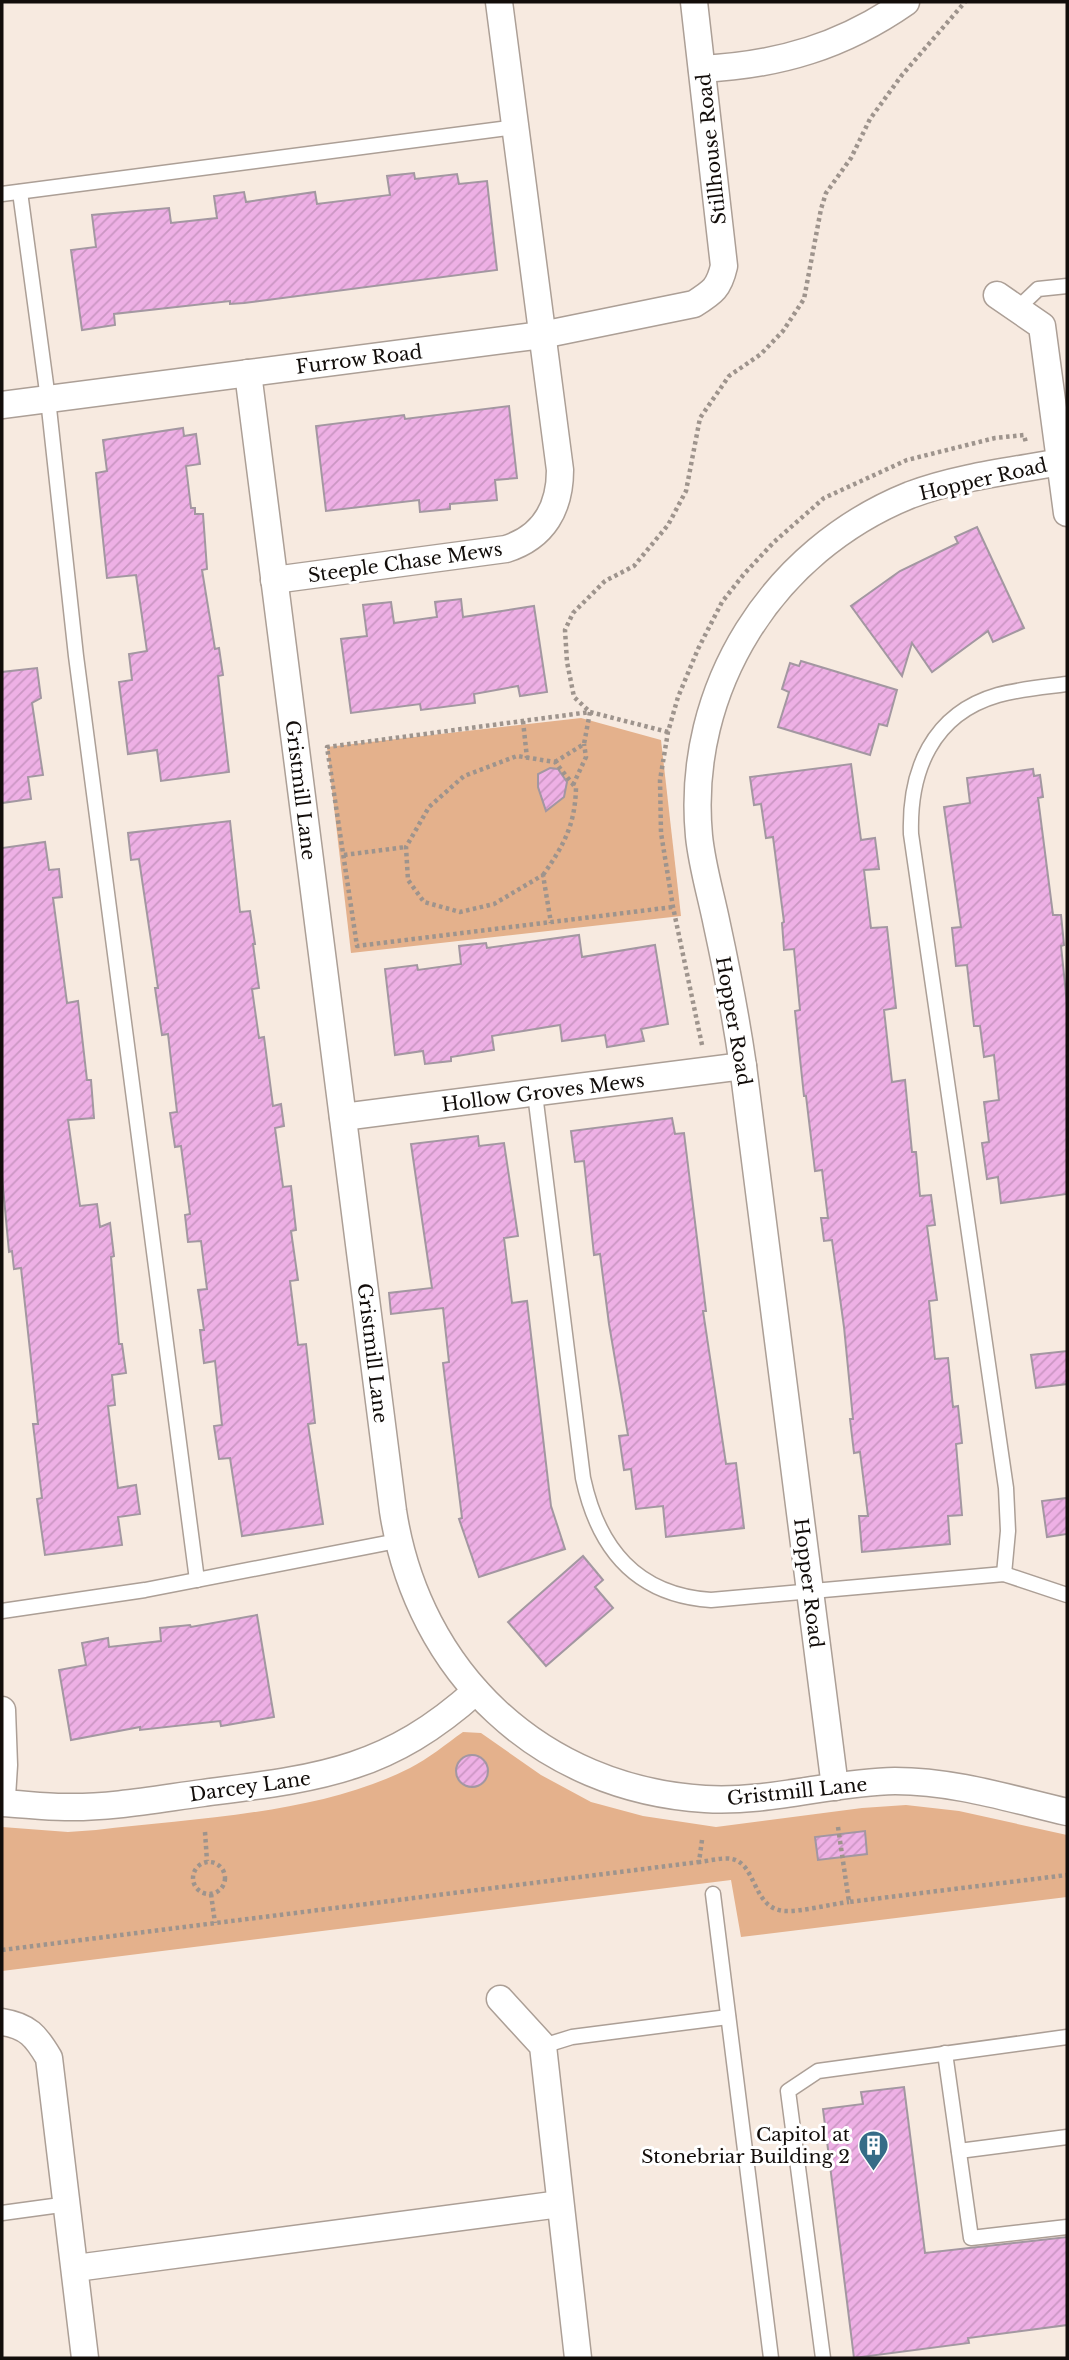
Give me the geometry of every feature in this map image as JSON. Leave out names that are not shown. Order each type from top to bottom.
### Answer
[{"type":"street","name":"Steeple Chase Mews","points":[[274,580],[498,551],[514,547],[537,533],[553,512],[560,487],[560,470],[499,2]]},
{"type":"street","name":"Stillhouse Road","points":[[694,2],[724,266],[720,283],[712,293]]},
{"type":"street","points":[[702,69],[751,65],[808,52],[861,29],[906,2]]},
{"type":"street","name":"Furrow Road","points":[[2,405],[542,335],[676,309],[694,304],[712,293]]},
{"type":"street","points":[[1007,302],[1042,326],[1067,513]]},
{"type":"street","name":"Gristmill Lane","points":[[248,373],[397,1541],[424,1615],[447,1655],[476,1692],[509,1724],[555,1755],[597,1776],[632,1787],[669,1795],[724,1799],[895,1782],[932,1783],[967,1788],[1067,1812]]},
{"type":"street","name":"Hopper Road","points":[[835,1787],[743,1066],[728,975],[703,864],[698,808],[703,742],[726,670],[753,621],[801,563],[838,534],[870,514],[913,494],[967,479],[1060,462]]},
{"type":"street","name":"Hollow Groves Mews","points":[[342,1117],[743,1066]]},
{"type":"street","name":"Darcey Lane","points":[[2,1803],[66,1807],[103,1805],[315,1777],[350,1768],[400,1746],[439,1722],[476,1692]]},
{"type":"street","points":[[2,1710],[2,1797]]},
{"type":"street","points":[[499,1999],[544,2046],[578,2358]]},
{"type":"street","points":[[2,2022],[14,2024],[36,2035],[49,2058],[85,2358]]},
{"type":"street","points":[[76,2268],[560,2204]]},
{"type":"lane","points":[[2,194],[516,127]]},
{"type":"lane","points":[[20,192],[48,399],[76,656],[197,1580]]},
{"type":"lane","points":[[1007,302],[1038,289],[1067,286]]},
{"type":"lane","points":[[1004,1574],[1008,1531],[1006,1488],[912,842],[911,808],[917,774],[924,755],[959,714],[976,703],[996,696],[1067,684]]},
{"type":"lane","points":[[535,1094],[583,1478],[587,1497],[603,1536],[632,1570],[654,1586],[678,1595],[711,1600],[810,1589],[1004,1574],[1067,1595]]},
{"type":"lane","points":[[2,1611],[145,1590],[397,1541]]},
{"type":"lane","points":[[713,1894],[771,2358]]},
{"type":"lane","points":[[544,2046],[572,2036],[729,2017]]},
{"type":"lane","points":[[823,2358],[788,2091],[818,2071],[1067,2037]]},
{"type":"lane","points":[[945,2053],[971,2238],[1067,2227]]},
{"type":"lane","points":[[959,2151],[1067,2137]]},
{"type":"lane","points":[[2,2213],[68,2204]]},
{"type":"path","points":[[590,712],[575,697],[567,662],[565,630],[573,613],[605,581],[635,566],[667,525],[687,491],[701,418],[729,376],[761,354],[804,299],[826,193],[851,158],[870,119],[902,75],[965,2]]},
{"type":"path","points":[[706,1070],[661,833],[660,779],[668,732],[678,697],[722,602],[774,542],[824,498],[907,460],[995,438],[1024,435],[1030,468]]},
{"type":"path","points":[[573,785],[586,757],[584,744],[590,712]]},
{"type":"path","points":[[668,732],[590,712],[327,747],[357,946],[673,906]]},
{"type":"path","points":[[523,721],[527,758]]},
{"type":"path","points":[[555,762],[576,788],[575,813],[563,846],[543,876],[495,904],[460,912],[424,902],[408,880],[406,846],[429,807],[464,776],[490,765],[517,756],[555,762],[584,744]]},
{"type":"path","points":[[344,855],[406,846]]},
{"type":"path","points":[[543,876],[551,923]]},
{"type":"path","points":[[838,1827],[849,1902]]},
{"type":"path","points":[[205,1832],[207,1861]]},
{"type":"path","points":[[699,1862],[702,1840]]},
{"type":"path","points":[[2,1950],[732,1859],[745,1866],[758,1893],[768,1905],[783,1911],[1067,1875]]},
{"type":"path","points":[[207,1861],[218,1864],[225,1873],[225,1884],[211,1894],[201,1892],[193,1880],[194,1870],[207,1861]]},
{"type":"path","points":[[211,1894],[215,1923]]},
{"type":"shaded area","points":[[581,718],[661,740],[681,916],[351,953],[327,747]]},
{"type":"shaded area","points":[[463,1732],[481,1733],[541,1775],[591,1802],[643,1816],[716,1827],[906,1805],[959,1811],[1067,1835],[1067,1897],[741,1937],[731,1880],[2,1971],[2,1827],[68,1832],[96,1830],[297,1805],[375,1783],[410,1768]]},
{"type":"building","points":[[414,173],[415,179],[457,174],[459,184],[487,181],[497,270],[244,303],[230,304],[230,301],[114,314],[115,325],[82,330],[71,250],[96,247],[92,215],[169,208],[171,223],[217,218],[214,196],[244,192],[246,202],[315,192],[317,204],[390,195],[387,176]]},
{"type":"building","points":[[509,406],[517,478],[495,480],[497,500],[450,504],[450,509],[420,512],[419,500],[326,511],[316,426],[404,415],[405,419]]},
{"type":"building","points":[[183,428],[184,436],[196,434],[200,464],[186,466],[191,508],[195,508],[195,514],[203,514],[207,569],[202,570],[215,649],[219,648],[223,675],[218,676],[229,772],[161,781],[157,750],[128,754],[119,682],[132,680],[129,654],[147,651],[136,575],[107,578],[96,473],[107,471],[103,440]]},
{"type":"building","points":[[977,527],[1024,628],[993,642],[988,631],[932,672],[912,643],[902,676],[851,606],[900,571],[958,543],[955,537]]},
{"type":"building","points":[[461,599],[463,617],[534,606],[547,692],[520,696],[518,686],[474,694],[475,703],[421,710],[420,704],[351,713],[341,639],[367,636],[363,605],[391,602],[394,623],[437,617],[435,602]]},
{"type":"building","points":[[801,661],[897,690],[887,726],[879,724],[870,755],[778,727],[789,692],[782,689],[790,663],[799,666]]},
{"type":"building","points":[[37,668],[41,698],[32,703],[43,775],[28,777],[31,799],[2,803],[2,672]]},
{"type":"building","points":[[851,764],[861,840],[875,838],[879,869],[864,870],[871,928],[887,927],[896,1008],[884,1010],[892,1082],[905,1080],[912,1152],[916,1152],[920,1196],[931,1195],[935,1225],[927,1226],[937,1300],[929,1301],[935,1359],[948,1358],[953,1407],[958,1406],[962,1443],[956,1444],[962,1515],[948,1516],[950,1544],[862,1552],[859,1516],[868,1516],[860,1452],[854,1453],[844,1327],[832,1240],[824,1241],[821,1218],[828,1218],[822,1170],[815,1171],[804,1096],[795,1011],[800,1010],[794,949],[784,950],[784,922],[773,837],[766,838],[761,804],[754,805],[750,777]]},
{"type":"building","points":[[550,768],[558,769],[567,782],[564,797],[546,811],[538,787],[538,774]]},
{"type":"building","points":[[1033,769],[1034,776],[1040,775],[1043,797],[1038,798],[1053,915],[1061,915],[1064,945],[1061,946],[1067,1003],[1067,1194],[1001,1203],[998,1177],[987,1179],[982,1143],[989,1142],[984,1102],[999,1100],[994,1055],[984,1057],[980,1026],[974,1026],[967,965],[956,966],[952,928],[961,927],[944,807],[970,803],[967,778]]},
{"type":"building","points":[[230,821],[240,912],[250,911],[255,944],[259,988],[252,989],[259,1038],[264,1037],[273,1106],[281,1104],[284,1126],[275,1128],[283,1187],[291,1186],[296,1230],[291,1231],[298,1280],[290,1281],[298,1345],[306,1344],[315,1423],[308,1424],[323,1524],[242,1536],[230,1458],[219,1459],[214,1426],[222,1425],[215,1361],[204,1363],[200,1330],[204,1330],[198,1290],[207,1289],[201,1241],[188,1242],[185,1215],[190,1214],[181,1146],[175,1147],[170,1113],[177,1112],[168,1034],[162,1035],[155,988],[158,988],[139,859],[131,860],[128,833]]},
{"type":"building","points":[[45,842],[49,870],[59,869],[62,897],[53,898],[67,1003],[78,1001],[87,1080],[91,1080],[94,1118],[68,1120],[80,1206],[97,1204],[100,1227],[110,1223],[114,1256],[111,1257],[119,1344],[122,1344],[126,1373],[112,1375],[115,1405],[108,1406],[118,1488],[136,1485],[140,1514],[118,1517],[122,1545],[45,1555],[37,1499],[42,1498],[33,1424],[38,1424],[21,1268],[14,1269],[12,1251],[9,1252],[2,1176],[2,848]]},
{"type":"building","points":[[579,935],[582,957],[655,945],[668,1024],[641,1029],[644,1041],[607,1047],[605,1035],[562,1041],[560,1025],[492,1036],[494,1050],[451,1057],[451,1061],[425,1064],[423,1051],[395,1055],[385,969],[417,965],[418,970],[461,964],[459,946],[486,943],[487,948]]},
{"type":"building","points":[[672,1118],[675,1134],[684,1133],[706,1311],[703,1311],[726,1464],[736,1463],[744,1528],[666,1537],[663,1506],[636,1509],[631,1469],[624,1470],[619,1436],[628,1435],[600,1254],[594,1255],[584,1161],[575,1162],[571,1131]]},
{"type":"building","points":[[478,1136],[479,1146],[504,1143],[518,1236],[504,1238],[512,1303],[527,1301],[551,1506],[565,1549],[479,1577],[459,1519],[462,1518],[443,1363],[449,1362],[443,1308],[391,1314],[389,1293],[432,1288],[411,1144]]},
{"type":"building","points":[[1067,1351],[1067,1384],[1036,1388],[1031,1355]]},
{"type":"building","points":[[1067,1498],[1067,1534],[1047,1537],[1042,1501]]},
{"type":"building","points":[[583,1556],[603,1580],[595,1587],[613,1608],[546,1666],[508,1622]]},
{"type":"building","points":[[257,1615],[274,1717],[221,1726],[220,1721],[140,1730],[140,1727],[71,1740],[59,1670],[86,1665],[82,1643],[108,1638],[109,1647],[161,1641],[160,1628],[191,1627]]},
{"type":"building","points":[[472,1755],[483,1760],[488,1771],[483,1782],[472,1787],[461,1782],[456,1771],[461,1760]]},
{"type":"building","points":[[865,1831],[867,1854],[818,1860],[815,1837]]},
{"type":"building","name":"Capitol at Stonebriar Building 2","points":[[904,2087],[925,2253],[1067,2237],[1067,2325],[968,2338],[969,2343],[854,2358],[823,2109],[863,2104],[861,2092]]},
{"type":"place","name":"Capitol at Stonebriar Building 2","points":[[873,2172]]}]
